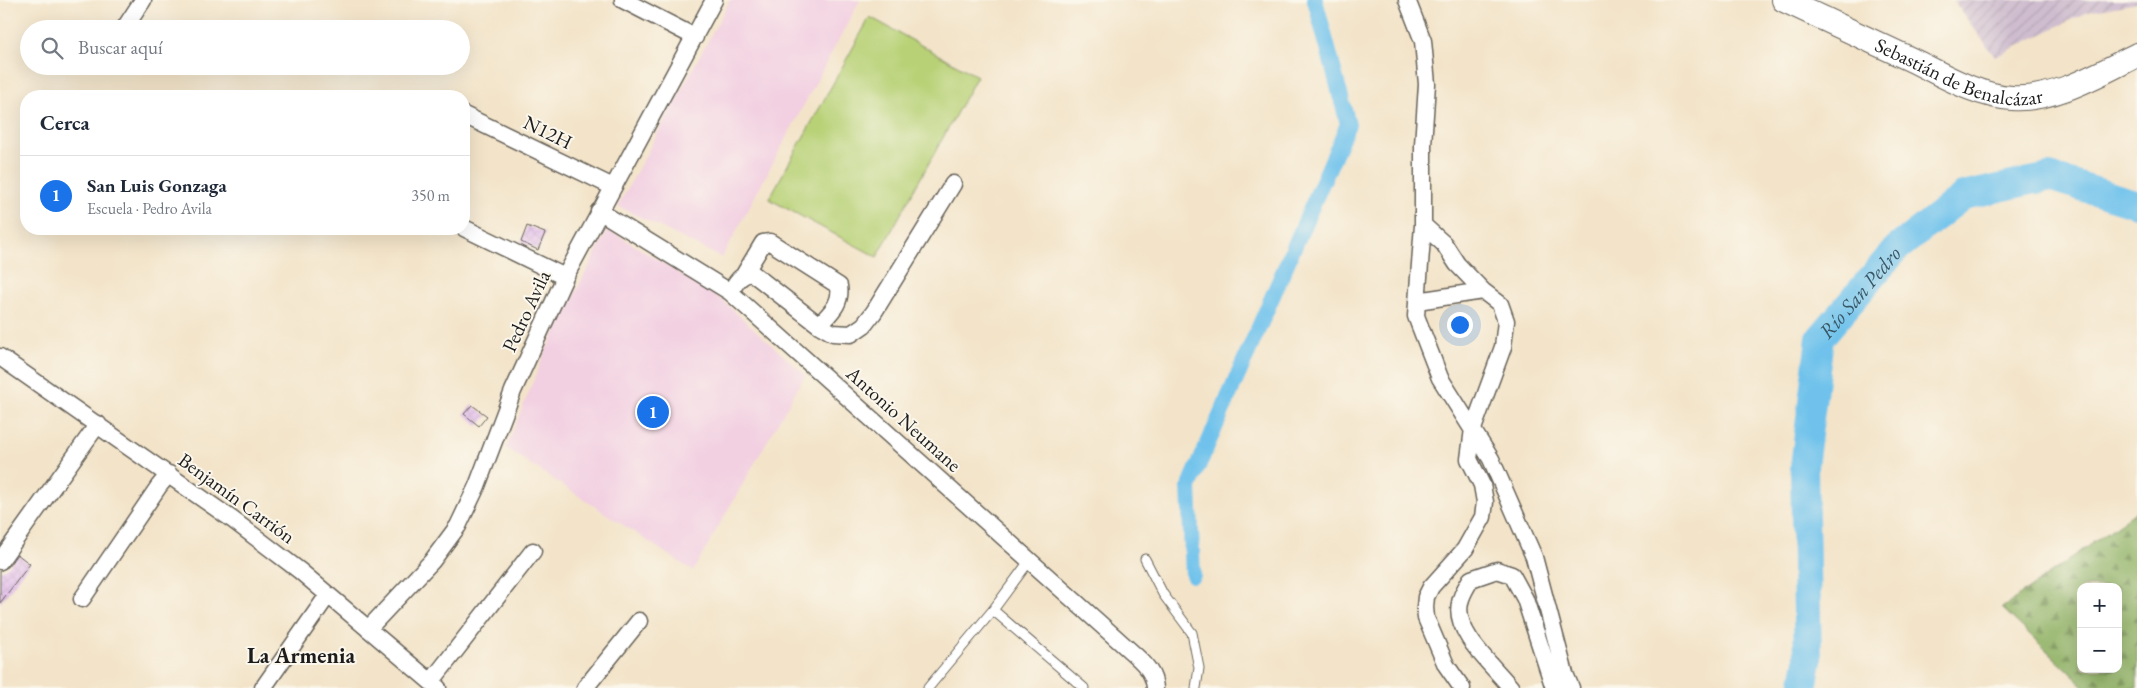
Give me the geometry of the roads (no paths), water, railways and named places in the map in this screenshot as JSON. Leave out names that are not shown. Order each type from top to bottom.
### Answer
[{"type":"main road","name":"Sebastián de Benalcázar","points":[[1784,0],[1966,86],[2011,98],[2052,92],[2079,83],[2137,55]]},
{"type":"street","points":[[130,20],[143,0]]},
{"type":"street","points":[[623,0],[695,37]]},
{"type":"street","name":"Pedro Avila","points":[[368,629],[432,561],[458,526],[477,486],[513,391],[565,277],[714,0]]},
{"type":"street","points":[[1407,0],[1423,41],[1427,84],[1423,145],[1423,225],[1416,316],[1440,378],[1491,458],[1534,557],[1565,674],[1571,688]]},
{"type":"street","name":"N12H","points":[[470,118],[613,187]]},
{"type":"street","points":[[745,273],[752,273],[819,325],[833,333],[851,334],[864,325],[874,312],[953,184]]},
{"type":"street","name":"Antonio Neumane","points":[[599,211],[730,292],[1147,667],[1154,681],[1155,688]]},
{"type":"street","points":[[1423,225],[1444,244],[1457,264],[1483,291],[1500,304],[1506,321],[1503,347],[1473,429],[1469,459],[1482,485],[1483,517],[1465,549],[1431,587],[1426,597],[1426,618],[1446,665],[1462,688]]},
{"type":"street","points":[[470,231],[565,277]]},
{"type":"street","points":[[730,292],[745,273],[763,243],[770,242],[839,286],[840,298],[838,304],[819,325]]},
{"type":"street","points":[[1417,301],[1483,291]]},
{"type":"street","name":"Benjamín Carrión","points":[[0,356],[169,474],[293,565],[434,685]]},
{"type":"street","points":[[0,561],[98,424]]},
{"type":"street","points":[[82,599],[169,474]]},
{"type":"street","points":[[434,685],[533,551]]},
{"type":"street","points":[[1511,688],[1477,651],[1461,620],[1459,604],[1471,579],[1497,570],[1512,575],[1525,599],[1554,688]]},
{"type":"street","points":[[263,688],[328,594]]},
{"type":"street","points":[[585,688],[639,621]]},
{"type":"lane","points":[[1145,559],[1163,594],[1192,633],[1199,668],[1196,688]]},
{"type":"lane","points":[[928,688],[993,610],[1030,560]]},
{"type":"lane","points":[[993,610],[1084,688]]},
{"type":"waterway","points":[[1193,575],[1189,487],[1348,124],[1315,0]]},
{"type":"waterway","name":"Río San Pedro","points":[[1803,688],[1808,661],[1804,467],[1820,338],[1896,249],[1963,196],[2049,177],[2137,204]]},
{"type":"place","name":"San Luis Gonzaga","points":[[653,412]]},
{"type":"district","name":"La Armenia","points":[[301,655]]}]
